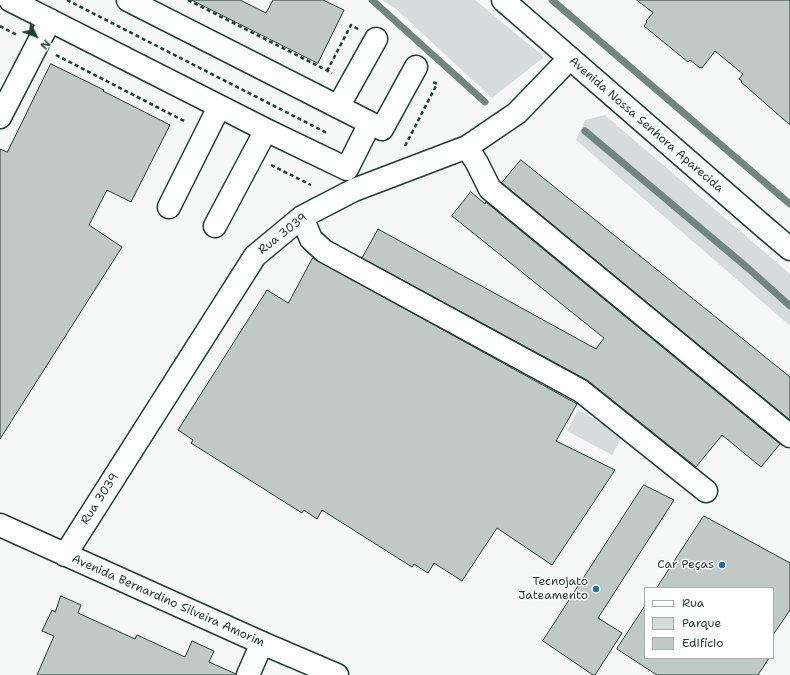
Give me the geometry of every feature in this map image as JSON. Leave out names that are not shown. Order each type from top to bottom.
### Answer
[{"type":"street","points":[[10,0],[266,130],[347,169],[370,123]]},
{"type":"street","points":[[128,0],[382,129],[416,67]]},
{"type":"street","name":"Avenida Nossa Senhora Aparecida","points":[[503,0],[790,249]]},
{"type":"street","points":[[0,117],[50,20]]},
{"type":"street","points":[[338,107],[376,39]]},
{"type":"street","name":"Rua 3039","points":[[65,555],[255,256],[302,217],[354,190],[467,147],[517,113],[570,58]]},
{"type":"street","points":[[169,207],[219,106]]},
{"type":"street","points":[[215,226],[266,130]]},
{"type":"street","points":[[467,147],[490,189],[790,436]]},
{"type":"street","points":[[302,217],[311,239],[324,251],[581,392],[706,490]]},
{"type":"street","name":"Avenida Bernardino Silveira Amorim","points":[[0,526],[337,675]]},
{"type":"street","points":[[248,675],[262,643]]},
{"type":"path","points":[[188,0],[351,83]]},
{"type":"path","points":[[0,26],[206,133]]},
{"type":"path","points":[[252,156],[311,185]]},
{"type":"green space","points":[[382,0],[475,0],[544,57],[492,98],[396,9]]},
{"type":"green space","points":[[605,115],[790,274],[790,326],[576,140],[585,120]]},
{"type":"green space","points":[[578,410],[623,435],[612,455],[567,431]]},
{"type":"building","points":[[192,0],[240,0],[266,13],[273,0],[323,0],[344,10],[318,63]]},
{"type":"building","points":[[637,0],[790,0],[790,125],[741,82],[742,81],[739,79],[743,74],[715,51],[702,68],[690,60],[688,62],[644,26],[647,22],[646,21],[653,13]]},
{"type":"building","points":[[51,64],[170,125],[131,202],[107,190],[89,225],[122,247],[0,439],[0,149],[7,152]]},
{"type":"building","points":[[521,160],[790,377],[790,420],[502,183]]},
{"type":"building","points":[[471,192],[485,204],[486,202],[780,444],[761,467],[722,435],[696,467],[587,380],[362,258],[378,229],[596,349],[604,338],[452,216]]},
{"type":"building","points":[[313,258],[577,404],[556,441],[615,470],[552,565],[497,528],[462,581],[434,563],[428,573],[414,564],[412,567],[322,510],[317,519],[304,510],[302,513],[191,443],[193,440],[178,430],[267,290],[288,303]]},
{"type":"building","name":"Tecnojato Jateamento","points":[[644,485],[674,500],[598,618],[622,633],[595,675],[593,675],[543,641]]},
{"type":"building","points":[[704,516],[790,563],[790,610],[774,634],[774,587],[658,587]]},
{"type":"building","points":[[61,596],[81,605],[78,613],[135,639],[137,635],[185,657],[192,641],[214,651],[209,662],[236,675],[37,675],[54,636],[42,631],[52,610],[55,612]]},
{"type":"building","points":[[644,608],[644,659],[768,659],[758,675],[657,675],[617,649]]},
{"type":"waterway","points":[[372,0],[485,102]]},
{"type":"waterway","points":[[552,0],[790,204]]},
{"type":"waterway","points":[[585,131],[749,269],[790,306]]},
{"type":"place","name":"Car Peças","points":[[722,565]]},
{"type":"place","name":"Tecnojato Jateamento","points":[[596,589]]}]
